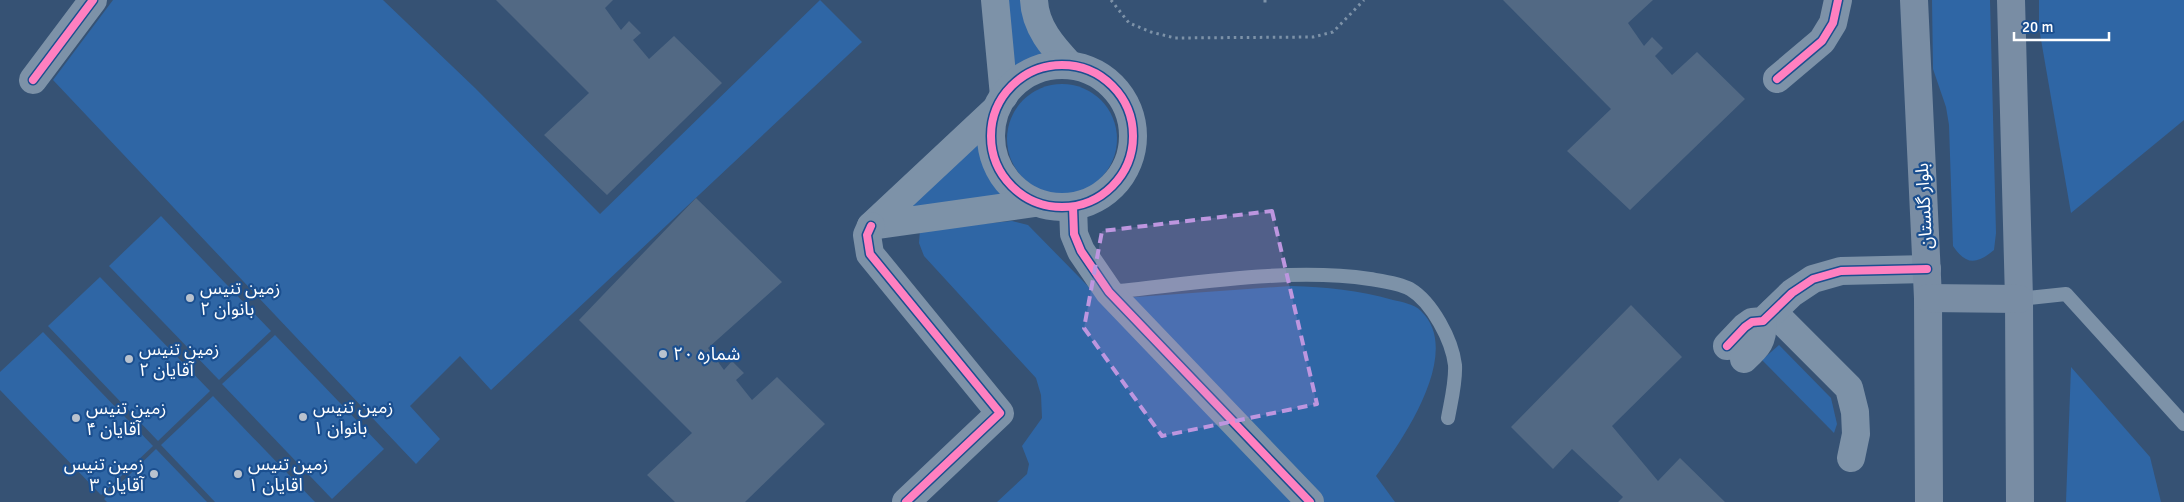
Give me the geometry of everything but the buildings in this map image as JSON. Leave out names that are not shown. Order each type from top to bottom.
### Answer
[{"type":"main road","name":"بلوار گلستان","points":[[1914,0],[1928,298],[1929,502]]},
{"type":"main road","points":[[2011,0],[2019,299],[2020,502]]},
{"type":"main road","points":[[1928,298],[2019,299]]},
{"type":"street","points":[[33,80],[93,0]]},
{"type":"street","points":[[995,0],[1000,103],[991,128],[991,147],[996,165],[1012,187],[1035,203]]},
{"type":"street","points":[[1034,0],[1039,22],[1049,43],[1070,65]]},
{"type":"street","points":[[1777,79],[1822,41],[1833,23],[1838,0]]},
{"type":"street","points":[[870,226],[1035,203],[1054,207],[1073,207],[1091,202],[1120,179],[1129,163],[1134,145],[1134,136],[1128,108],[1119,92],[1105,79],[1088,69],[1070,65],[1052,65],[1034,71],[1017,82],[1000,103],[870,226],[866,236],[870,254],[1000,413],[906,502]]},
{"type":"street","points":[[1073,207],[1074,234],[1081,251],[1109,292],[1310,502]]},
{"type":"street","points":[[1735,352],[1745,327],[1768,316],[1792,293],[1813,279],[1841,271],[1927,269]]},
{"type":"street","points":[[1768,316],[1849,388],[1856,412],[1856,434],[1851,458]]},
{"type":"lane","points":[[1109,292],[1292,276],[1344,276],[1386,282],[1410,289],[1431,308],[1447,337],[1455,365],[1453,396],[1448,418]]},
{"type":"lane","points":[[2019,299],[2066,294],[2184,424]]},
{"type":"path","points":[[1111,0],[1129,23],[1150,32],[1175,38],[1313,37],[1333,32],[1364,0]]},
{"type":"highlighted area","points":[[1272,211],[1317,404],[1162,436],[1084,328],[1102,231]]},
{"type":"shaded area","points":[[113,0],[383,0],[475,88],[600,214],[820,0],[862,42],[491,390],[460,356],[410,406],[440,439],[416,464],[53,80]]},
{"type":"shaded area","points":[[1006,0],[1022,0],[1037,46],[1045,59],[1008,75]]},
{"type":"shaded area","points":[[1932,0],[1990,0],[1996,233],[1994,250],[1982,258],[1972,261],[1962,257],[1953,246],[1949,125],[1946,107],[1933,69]]},
{"type":"shaded area","points":[[2039,0],[2184,0],[2184,120],[2071,213],[2039,28]]},
{"type":"shaded area","points":[[1062,84],[1083,88],[1101,100],[1113,118],[1117,139],[1113,160],[1101,178],[1083,190],[1062,194],[1041,190],[1023,178],[1011,160],[1007,139],[1011,118],[1023,100],[1041,88]]},
{"type":"shaded area","points":[[977,127],[990,174],[1015,203],[893,211]]},
{"type":"shaded area","name":"زمین تنیس ۲ بانوان","points":[[161,216],[271,331],[219,380],[109,266]]},
{"type":"shaded area","points":[[1012,221],[1028,225],[1132,331],[1292,502],[997,502],[1027,474],[1029,464],[1022,446],[1042,418],[1041,395],[1036,378],[924,256],[919,243],[920,230]]},
{"type":"shaded area","name":"زمین تنیس ۲ آقایان","points":[[100,277],[210,391],[158,441],[48,326]]},
{"type":"shaded area","points":[[1291,286],[1355,291],[1408,304],[1421,311],[1432,328],[1436,349],[1433,372],[1424,396],[1400,441],[1376,476],[1395,502],[1323,502],[1122,298]]},
{"type":"shaded area","name":"زمین تنیس ۴ آقایان","points":[[43,332],[153,446],[101,495],[0,390],[0,372]]},
{"type":"shaded area","name":"زمین تنیس ۱ بانوان","points":[[275,335],[384,449],[332,499],[222,384]]},
{"type":"shaded area","points":[[1779,345],[1831,398],[1837,424],[1834,433],[1762,360]]},
{"type":"shaded area","points":[[2071,367],[2150,457],[2161,502],[2066,502]]},
{"type":"shaded area","name":"زمین تنیس ۱ اقایان","points":[[213,396],[315,502],[215,502],[161,445]]},
{"type":"shaded area","name":"زمین تنیس ۳ آقایان","points":[[156,449],[207,502],[107,502],[104,499]]},
{"type":"cycle path","points":[[33,80],[93,0]]},
{"type":"cycle path","points":[[1777,79],[1822,41],[1833,23],[1838,0]]},
{"type":"cycle path","points":[[1062,65],[1076,66],[1089,70],[1102,77],[1112,86],[1121,96],[1128,109],[1132,122],[1133,136],[1132,150],[1128,163],[1121,176],[1112,186],[1102,195],[1089,202],[1076,206],[1062,207],[1048,206],[1035,202],[1022,195],[1012,186],[1003,176],[996,163],[992,150],[991,136],[992,122],[996,109],[1003,96],[1012,86],[1022,77],[1035,70],[1048,66],[1062,65]]},
{"type":"cycle path","points":[[1073,207],[1074,234],[1081,251],[1109,292],[1310,502]]},
{"type":"cycle path","points":[[871,226],[867,235],[870,254],[1000,413],[906,502]]},
{"type":"cycle path","points":[[1727,346],[1745,327],[1752,322],[1763,321],[1792,293],[1813,279],[1841,271],[1927,269]]},
{"type":"place","name":"زمین تنیس ۲ بانوان","points":[[190,298]]},
{"type":"place","name":"شماره ۲۰","points":[[663,354]]},
{"type":"place","name":"زمین تنیس ۲ آقایان","points":[[129,359]]},
{"type":"place","name":"زمین تنیس ۱ بانوان","points":[[303,417]]},
{"type":"place","name":"زمین تنیس ۴ آقایان","points":[[76,418]]},
{"type":"place","name":"زمین تنیس ۳ آقایان","points":[[154,474]]},
{"type":"place","name":"زمین تنیس ۱ اقایان","points":[[238,474]]}]
